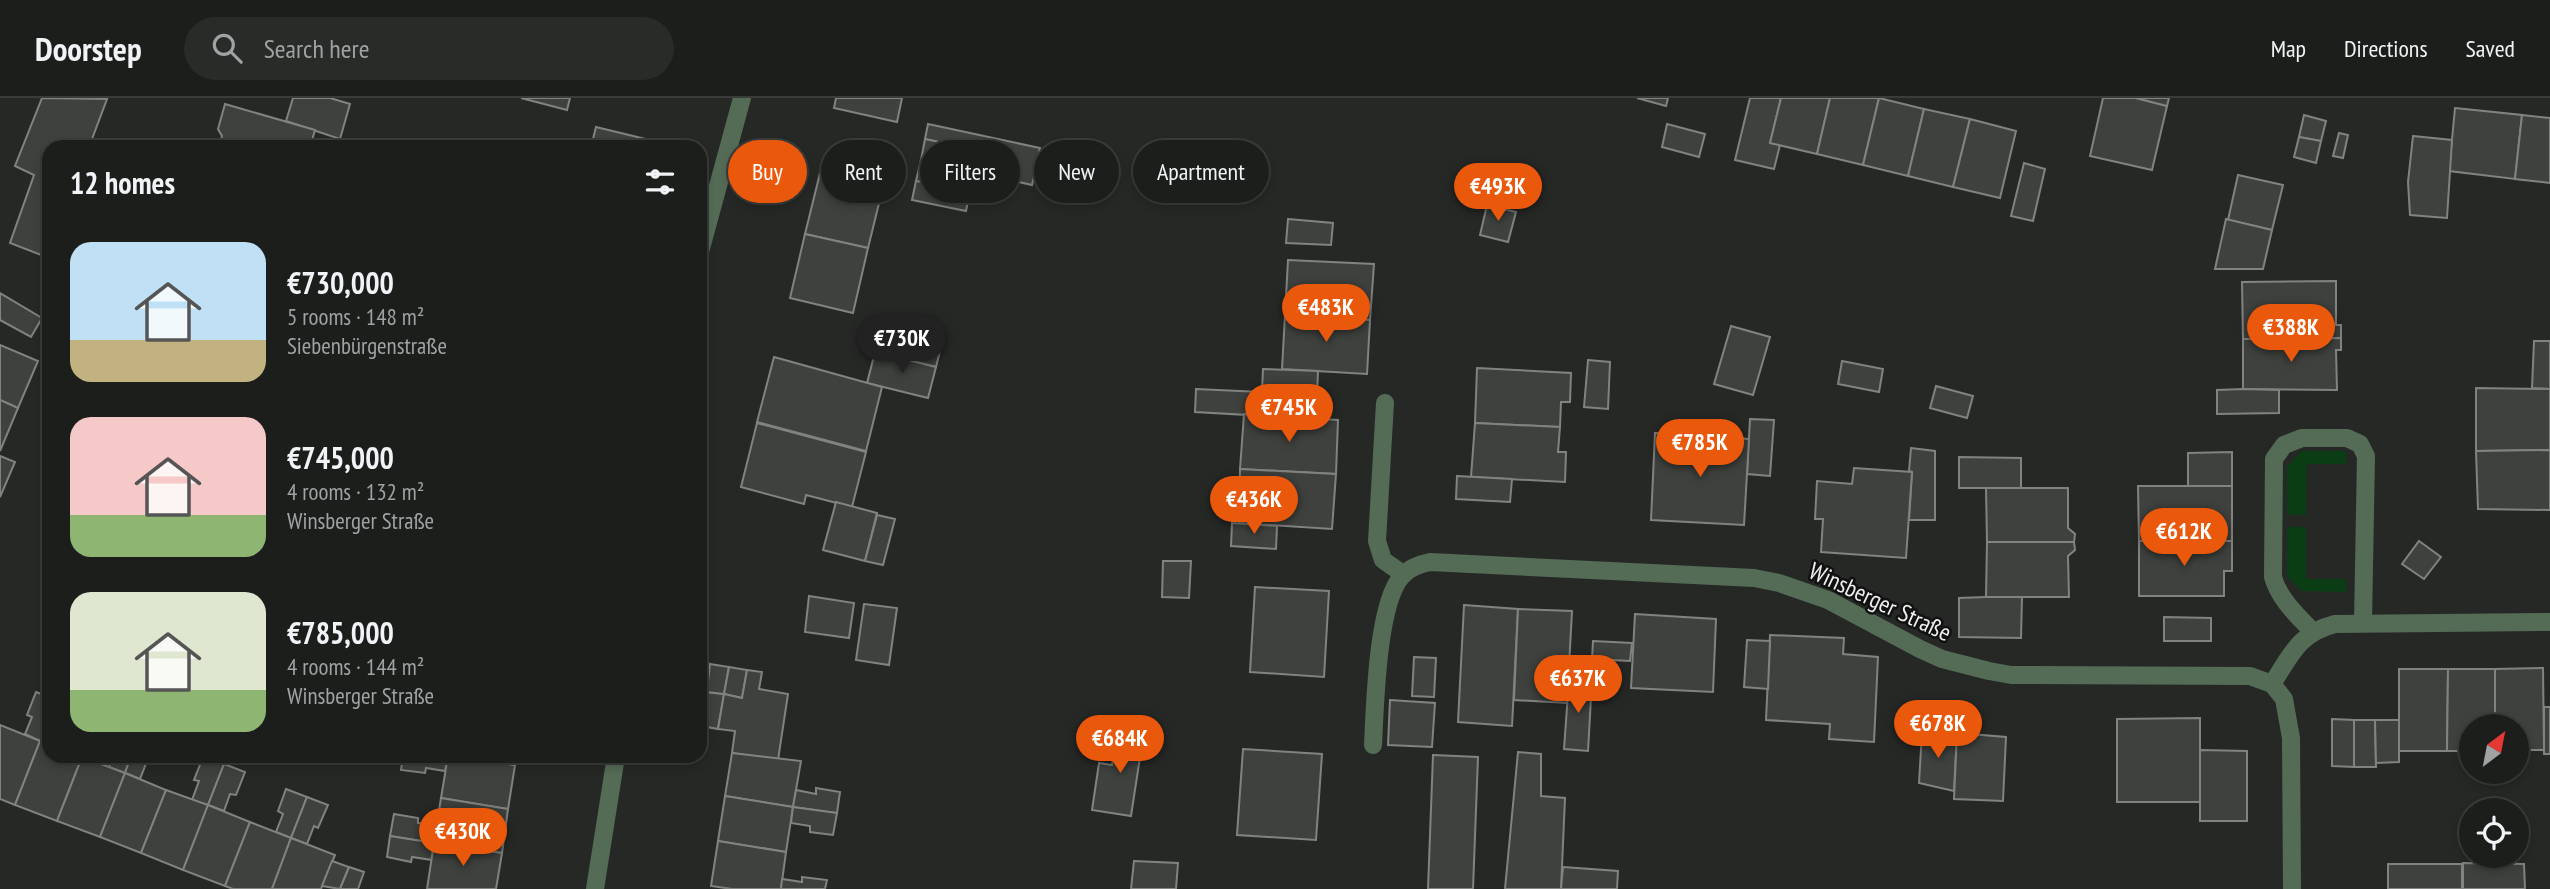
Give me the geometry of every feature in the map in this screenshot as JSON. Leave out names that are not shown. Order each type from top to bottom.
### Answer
[{"type":"street","points":[[707,226],[742,98]]},
{"type":"street","points":[[1373,745],[1382,634],[1393,591],[1403,574],[1383,560],[1377,541],[1385,403]]},
{"type":"street","points":[[2312,631],[2286,602],[2275,586],[2273,577],[2274,459],[2284,444],[2302,438],[2347,438],[2360,444],[2366,456],[2363,622]]},
{"type":"street","name":"Winsberger Straße","points":[[1403,574],[1420,565],[1442,561],[1754,578],[1779,583],[1828,600],[1942,659],[1989,671],[2011,675],[2250,676],[2272,684]]},
{"type":"street","points":[[2292,889],[2291,738],[2284,699],[2272,684],[2297,646],[2312,631],[2335,624],[2550,622]]},
{"type":"street","points":[[595,889],[615,763]]},
{"type":"green space","points":[[2302,451],[2346,451],[2346,464],[2307,464],[2306,515],[2287,515],[2287,466]]},
{"type":"green space","points":[[2287,527],[2306,527],[2306,579],[2346,579],[2346,592],[2302,591],[2287,577]]},
{"type":"building","points":[[42,98],[107,99],[92,140],[42,140],[42,255],[10,243],[34,175],[15,166]]},
{"type":"building","points":[[293,98],[330,98],[350,104],[340,139],[286,121]]},
{"type":"building","points":[[521,98],[570,98],[567,110]]},
{"type":"building","points":[[836,98],[902,98],[897,122],[834,108]]},
{"type":"building","points":[[1637,98],[1668,98],[1666,106]]},
{"type":"building","points":[[1750,98],[1781,98],[1770,143],[1780,145],[1774,169],[1735,160]]},
{"type":"building","points":[[1781,98],[1830,98],[1817,154],[1770,143]]},
{"type":"building","points":[[1830,98],[1879,98],[1863,165],[1817,154]]},
{"type":"building","points":[[1879,98],[1924,109],[1908,176],[1863,165]]},
{"type":"building","points":[[2103,98],[2136,98],[2167,106],[2152,170],[2090,156]]},
{"type":"building","points":[[2136,98],[2169,98],[2167,106]]},
{"type":"building","points":[[225,104],[315,130],[312,140],[221,140],[218,129]]},
{"type":"building","points":[[2455,108],[2522,115],[2515,179],[2449,171]]},
{"type":"building","points":[[1924,109],[1970,119],[1953,187],[1908,176]]},
{"type":"building","points":[[2304,115],[2326,121],[2321,141],[2299,137]]},
{"type":"building","points":[[2522,115],[2550,118],[2550,183],[2515,179]]},
{"type":"building","points":[[1970,119],[2016,131],[2000,198],[1953,187]]},
{"type":"building","points":[[928,124],[1003,140],[930,140],[925,139]]},
{"type":"building","points":[[1667,124],[1705,134],[1699,157],[1662,147]]},
{"type":"building","points":[[596,127],[650,140],[593,140]]},
{"type":"building","points":[[2339,133],[2348,135],[2343,158],[2333,156]]},
{"type":"building","points":[[2413,136],[2452,140],[2447,218],[2410,215],[2408,182]]},
{"type":"building","points":[[2299,137],[2321,141],[2316,163],[2294,157]]},
{"type":"building","points":[[1020,144],[1034,147],[1032,185],[1020,182]]},
{"type":"building","points":[[2024,163],[2045,169],[2033,221],[2011,216]]},
{"type":"building","points":[[920,164],[920,182],[916,181]]},
{"type":"building","points":[[821,169],[821,203],[879,203],[868,248],[805,234]]},
{"type":"building","points":[[2238,175],[2283,185],[2272,230],[2228,220]]},
{"type":"building","points":[[916,181],[920,182],[920,202],[912,200]]},
{"type":"building","points":[[927,203],[968,203],[966,211]]},
{"type":"building","points":[[1487,205],[1516,212],[1508,242],[1480,235]]},
{"type":"building","points":[[1288,219],[1333,223],[1331,245],[1286,243]]},
{"type":"building","points":[[2226,219],[2272,230],[2263,269],[2215,269]]},
{"type":"building","points":[[805,234],[868,248],[853,313],[790,298]]},
{"type":"building","points":[[1288,260],[1374,264],[1370,320],[1285,315]]},
{"type":"building","points":[[2336,281],[2336,325],[2341,325],[2341,338],[2243,339],[2242,282]]},
{"type":"building","points":[[0,293],[42,318],[31,337],[0,320]]},
{"type":"building","points":[[1285,315],[1370,320],[1367,374],[1282,369]]},
{"type":"building","points":[[884,319],[944,335],[936,367],[875,352]]},
{"type":"building","points":[[1731,326],[1770,337],[1753,395],[1714,384]]},
{"type":"building","points":[[2341,338],[2341,350],[2336,350],[2337,390],[2243,389],[2243,339]]},
{"type":"building","points":[[2534,341],[2550,341],[2550,389],[2532,388]]},
{"type":"building","points":[[0,345],[38,361],[18,408],[0,400]]},
{"type":"building","points":[[875,352],[936,367],[928,398],[867,383]]},
{"type":"building","points":[[774,357],[882,387],[866,451],[757,422]]},
{"type":"building","points":[[1588,360],[1610,362],[1608,409],[1584,407]]},
{"type":"building","points":[[1842,361],[1883,369],[1879,392],[1838,384]]},
{"type":"building","points":[[1477,368],[1571,373],[1570,402],[1561,402],[1560,427],[1475,423]]},
{"type":"building","points":[[1263,369],[1318,371],[1317,395],[1262,391]]},
{"type":"building","points":[[1936,386],[1973,396],[1967,418],[1930,408]]},
{"type":"building","points":[[2476,388],[2550,389],[2550,450],[2476,451]]},
{"type":"building","points":[[1196,389],[1284,393],[1283,417],[1195,412]]},
{"type":"building","points":[[2217,390],[2279,390],[2279,413],[2217,414]]},
{"type":"building","points":[[0,400],[18,408],[0,451]]},
{"type":"building","points":[[1244,414],[1338,420],[1336,474],[1240,469]]},
{"type":"building","points":[[1750,419],[1774,420],[1770,476],[1747,474]]},
{"type":"building","points":[[757,423],[866,452],[852,507],[806,495],[804,504],[741,487]]},
{"type":"building","points":[[1475,423],[1560,427],[1558,452],[1566,452],[1565,482],[1471,477]]},
{"type":"building","points":[[1655,433],[1749,439],[1744,525],[1651,520]]},
{"type":"building","points":[[1911,448],[1935,451],[1935,520],[1909,520]]},
{"type":"building","points":[[2550,450],[2550,510],[2478,509],[2476,451]]},
{"type":"building","points":[[2232,452],[2232,486],[2188,486],[2188,453]]},
{"type":"building","points":[[0,456],[15,462],[0,497]]},
{"type":"building","points":[[1959,457],[2021,458],[2021,488],[1959,488]]},
{"type":"building","points":[[1854,468],[1912,472],[1906,558],[1821,552],[1823,519],[1815,519],[1817,481],[1852,484]]},
{"type":"building","points":[[1240,469],[1336,474],[1332,529],[1239,523]]},
{"type":"building","points":[[1457,476],[1512,479],[1510,502],[1456,499]]},
{"type":"building","points":[[2138,486],[2232,486],[2232,541],[2139,541]]},
{"type":"building","points":[[1986,488],[2068,488],[2068,528],[2075,534],[2074,542],[1987,542]]},
{"type":"building","points":[[836,502],[877,513],[865,561],[823,550]]},
{"type":"building","points":[[877,515],[895,519],[883,565],[865,561]]},
{"type":"building","points":[[1232,523],[1277,526],[1276,549],[1231,546]]},
{"type":"building","points":[[2139,541],[2232,541],[2232,571],[2224,571],[2224,596],[2139,596]]},
{"type":"building","points":[[2419,541],[2441,557],[2424,579],[2402,564]]},
{"type":"building","points":[[1987,542],[2074,542],[2075,550],[2068,556],[2069,597],[1986,597]]},
{"type":"building","points":[[1163,561],[1191,561],[1189,598],[1162,597]]},
{"type":"building","points":[[1255,587],[1329,591],[1324,677],[1250,672]]},
{"type":"building","points":[[809,596],[854,603],[849,638],[805,632]]},
{"type":"building","points":[[2022,597],[2021,638],[1959,637],[1959,598]]},
{"type":"building","points":[[864,604],[897,608],[889,665],[856,660]]},
{"type":"building","points":[[1464,605],[1518,609],[1512,726],[1458,722]]},
{"type":"building","points":[[1518,609],[1572,611],[1567,703],[1514,700]]},
{"type":"building","points":[[1635,614],[1716,619],[1713,692],[1631,688]]},
{"type":"building","points":[[2164,617],[2211,618],[2211,641],[2164,641]]},
{"type":"building","points":[[1770,635],[1844,638],[1843,654],[1878,657],[1874,742],[1829,739],[1830,724],[1766,720]]},
{"type":"building","points":[[1747,640],[1770,641],[1768,689],[1744,687]]},
{"type":"building","points":[[1593,641],[1632,643],[1630,661],[1592,659]]},
{"type":"building","points":[[1414,657],[1436,658],[1434,697],[1412,696]]},
{"type":"building","points":[[707,664],[710,664],[707,692]]},
{"type":"building","points":[[710,664],[729,667],[724,694],[707,692]]},
{"type":"building","points":[[729,667],[747,670],[742,698],[724,694]]},
{"type":"building","points":[[2543,668],[2544,750],[2529,750],[2529,714],[2495,714],[2495,669]]},
{"type":"building","points":[[2399,669],[2448,669],[2447,751],[2399,751]]},
{"type":"building","points":[[2448,669],[2495,669],[2495,714],[2459,714],[2459,751],[2447,751]]},
{"type":"building","points":[[747,670],[762,672],[759,689],[788,694],[778,760],[732,753],[735,731],[718,729],[724,694],[742,698]]},
{"type":"building","points":[[1569,679],[1592,680],[1588,751],[1564,749]]},
{"type":"building","points":[[36,692],[42,694],[40,741],[25,734],[32,717],[27,715]]},
{"type":"building","points":[[707,692],[724,694],[718,729],[707,727]]},
{"type":"building","points":[[1390,700],[1435,703],[1432,747],[1388,745]]},
{"type":"building","points":[[2544,707],[2550,707],[2550,754],[2544,754]]},
{"type":"building","points":[[2200,718],[2200,802],[2117,802],[2117,719]]},
{"type":"building","points":[[2332,719],[2354,720],[2354,767],[2332,766]]},
{"type":"building","points":[[2354,720],[2375,720],[2376,767],[2354,767]]},
{"type":"building","points":[[2375,720],[2399,720],[2399,762],[2376,763]]},
{"type":"building","points":[[0,725],[40,741],[15,805],[0,799]]},
{"type":"building","points":[[1118,727],[1144,731],[1131,816],[1092,810],[1099,763],[1112,765]]},
{"type":"building","points":[[1922,732],[1957,733],[1954,791],[1919,783]]},
{"type":"building","points":[[1957,733],[2006,737],[2003,801],[1954,799]]},
{"type":"building","points":[[40,741],[42,763],[80,763],[57,821],[15,805]]},
{"type":"building","points":[[1243,749],[1322,754],[1316,840],[1237,835]]},
{"type":"building","points":[[2200,750],[2247,751],[2247,821],[2200,821]]},
{"type":"building","points":[[1518,752],[1541,754],[1541,796],[1565,798],[1561,889],[1505,889]]},
{"type":"building","points":[[732,753],[801,761],[793,807],[725,796]]},
{"type":"building","points":[[1433,755],[1478,757],[1473,889],[1428,889]]},
{"type":"building","points":[[80,763],[98,763],[125,773],[100,837],[57,821]]},
{"type":"building","points":[[110,763],[129,763],[125,773],[109,767]]},
{"type":"building","points":[[129,763],[146,763],[140,779],[125,773]]},
{"type":"building","points":[[201,763],[224,764],[208,805],[192,800],[199,781],[194,780]]},
{"type":"building","points":[[402,763],[447,763],[445,771],[426,768],[425,773],[401,770]]},
{"type":"building","points":[[447,763],[515,765],[508,809],[441,798]]},
{"type":"building","points":[[224,764],[245,772],[236,795],[230,794],[224,811],[208,805]]},
{"type":"building","points":[[125,773],[166,790],[141,853],[100,837]]},
{"type":"building","points":[[816,788],[840,792],[837,813],[793,807],[796,790],[816,794]]},
{"type":"building","points":[[286,789],[307,797],[291,838],[276,832],[283,814],[278,811]]},
{"type":"building","points":[[166,790],[208,805],[183,870],[141,853]]},
{"type":"building","points":[[725,796],[793,807],[786,852],[718,841]]},
{"type":"building","points":[[307,797],[328,805],[318,828],[314,826],[307,844],[291,838]]},
{"type":"building","points":[[441,798],[508,809],[502,853],[434,843]]},
{"type":"building","points":[[208,805],[250,822],[225,886],[183,870]]},
{"type":"building","points":[[793,807],[837,813],[833,835],[810,832],[810,826],[791,823]]},
{"type":"building","points":[[394,814],[418,818],[418,823],[436,827],[434,843],[390,836]]},
{"type":"building","points":[[250,822],[291,838],[272,889],[233,889],[225,886]]},
{"type":"building","points":[[390,836],[434,843],[432,860],[412,857],[411,862],[387,857]]},
{"type":"building","points":[[291,838],[335,855],[321,889],[272,889]]},
{"type":"building","points":[[718,841],[786,852],[781,889],[711,886]]},
{"type":"building","points":[[434,843],[502,853],[496,889],[427,889]]},
{"type":"building","points":[[332,861],[349,867],[340,889],[322,886]]},
{"type":"building","points":[[1134,861],[1178,863],[1176,889],[1131,889]]},
{"type":"building","points":[[2388,864],[2459,864],[2459,868],[2462,868],[2462,889],[2388,889]]},
{"type":"building","points":[[349,867],[364,872],[358,889],[340,889]]},
{"type":"building","points":[[1563,867],[1618,871],[1617,889],[1561,889]]},
{"type":"building","points":[[2463,868],[2524,868],[2525,889],[2463,889]]},
{"type":"building","points":[[802,877],[827,880],[825,889],[781,889],[782,879],[802,882]]}]
